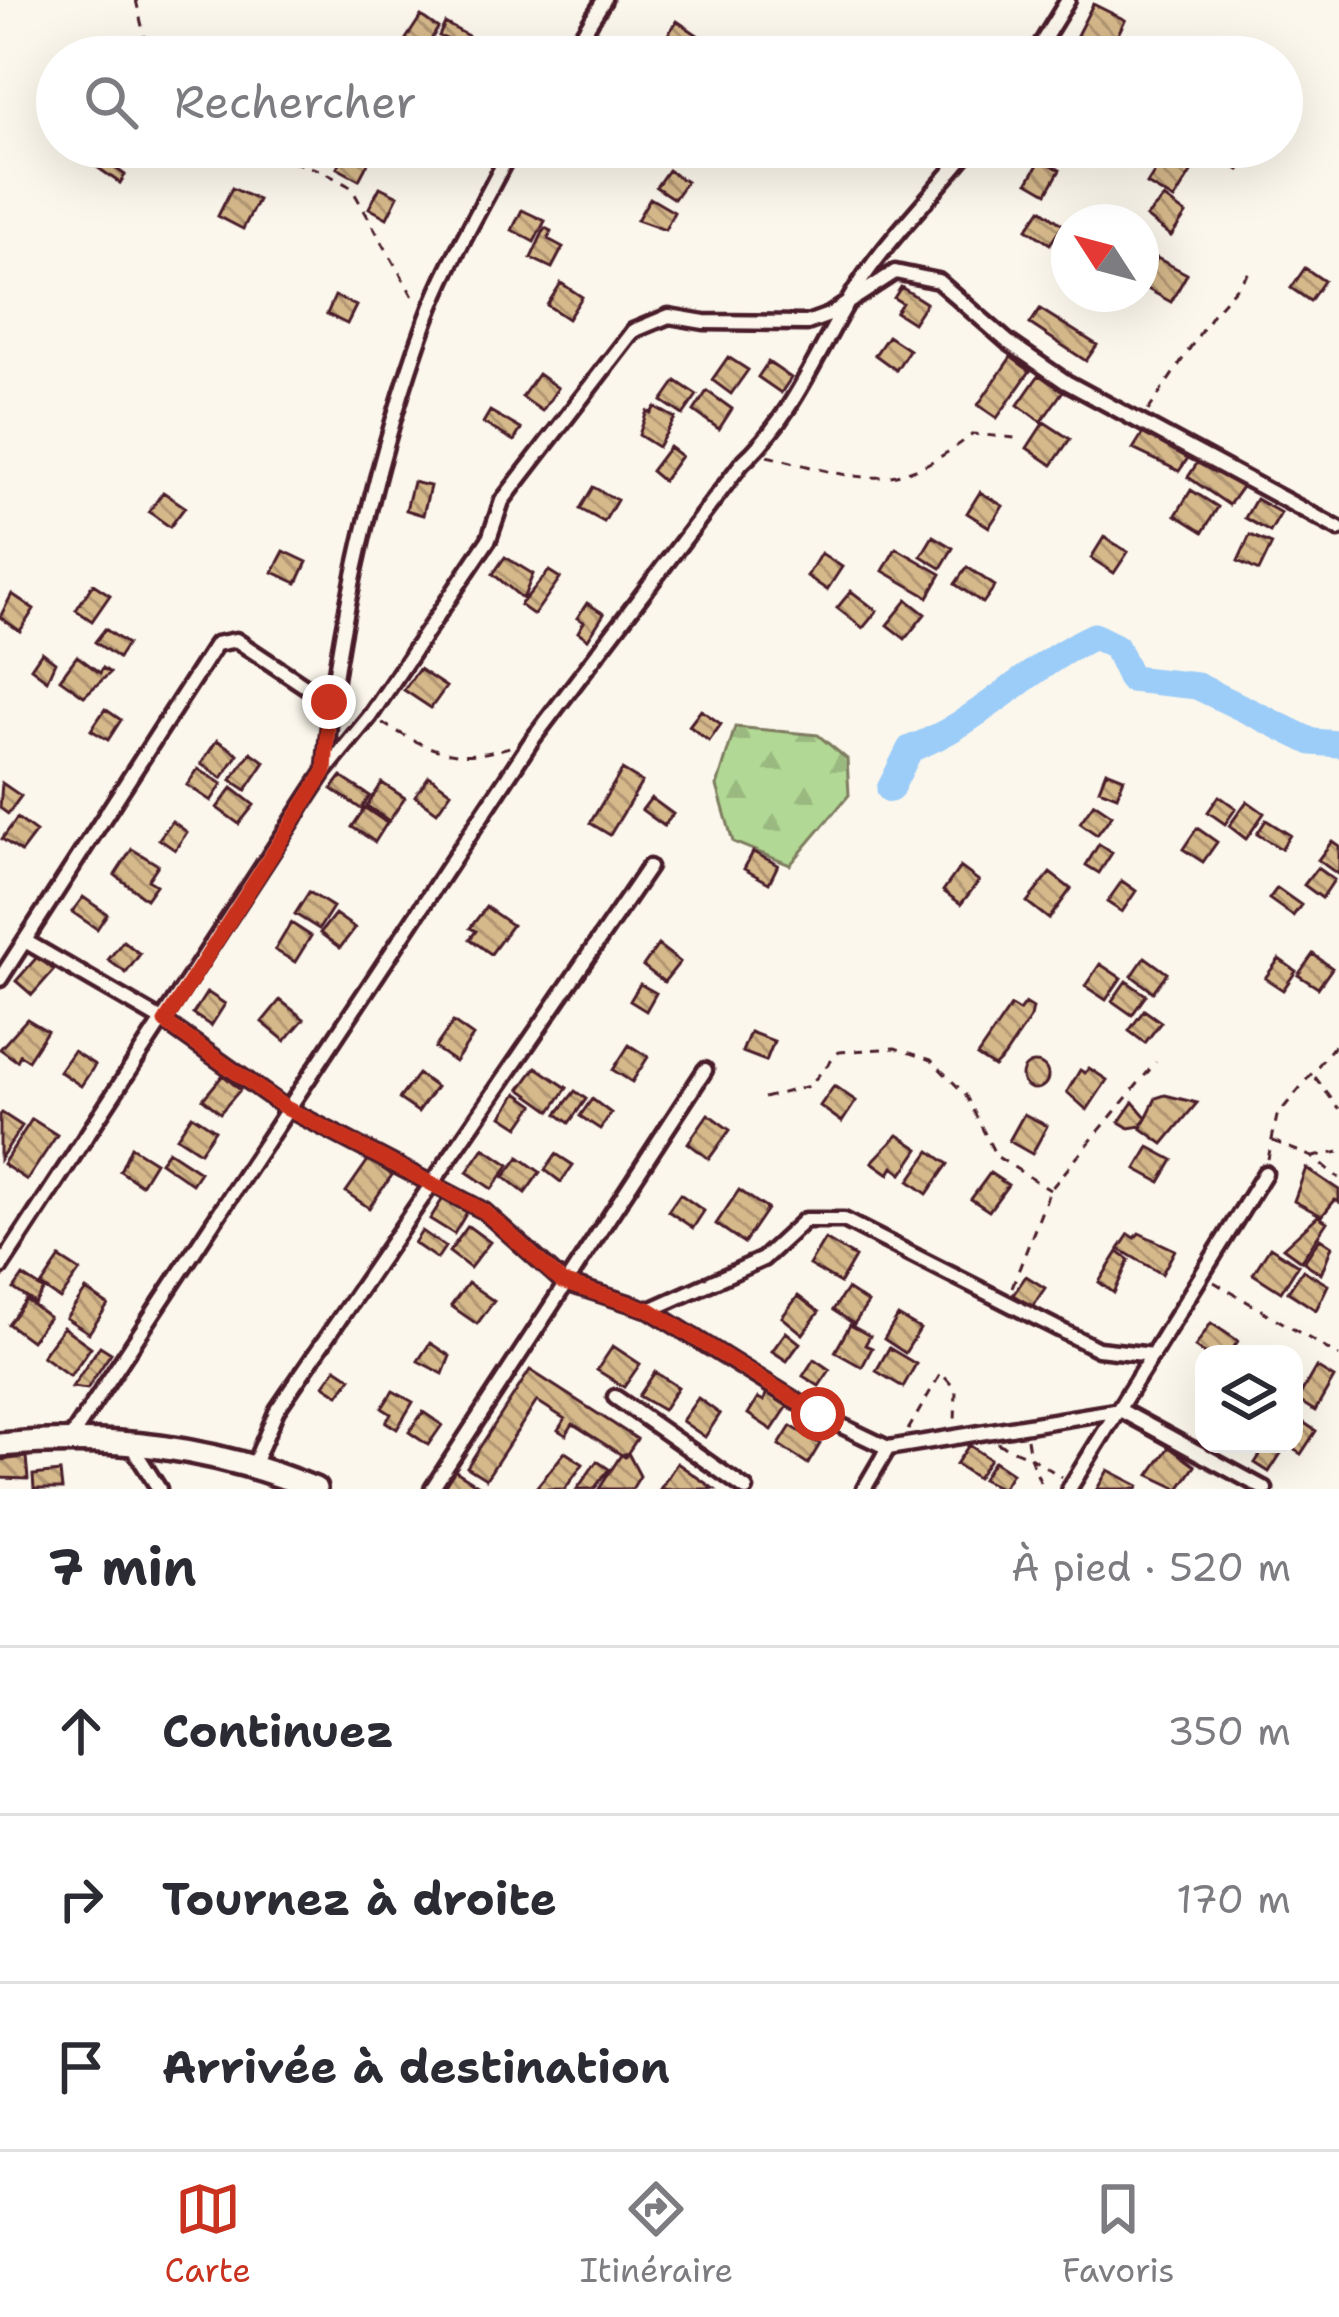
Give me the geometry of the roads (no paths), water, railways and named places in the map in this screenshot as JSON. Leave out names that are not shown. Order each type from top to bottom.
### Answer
[{"type":"highway","points":[[0,1445],[125,1440],[254,1464],[316,1489]]},
{"type":"street","points":[[581,36],[604,0]]},
{"type":"street","points":[[1046,36],[1067,0]]},
{"type":"street","points":[[325,771],[329,702],[374,502],[427,319],[502,168]]},
{"type":"street","points":[[0,1268],[325,771],[370,716],[489,539],[502,501],[633,331],[669,316],[704,322],[807,322],[829,315],[849,298],[954,168]]},
{"type":"street","points":[[70,1439],[532,740],[742,463],[779,422],[825,351],[849,298],[895,272],[938,281],[1008,342],[1066,382],[1339,529]]},
{"type":"street","points":[[0,979],[216,644],[236,640],[329,702]]},
{"type":"street","points":[[254,1464],[277,1410],[649,866]]},
{"type":"street","points":[[25,941],[165,1022],[286,1108],[484,1211],[562,1282],[650,1310],[818,1414],[894,1447],[1120,1410],[1265,1489]]},
{"type":"street","points":[[432,1489],[562,1282],[705,1070]]},
{"type":"street","points":[[1071,1486],[1264,1173]]},
{"type":"street","points":[[650,1310],[763,1258],[805,1220],[844,1220],[1098,1349],[1154,1355]]},
{"type":"street","points":[[615,1397],[746,1489]]},
{"type":"street","points":[[125,1440],[159,1489]]},
{"type":"street","points":[[864,1489],[894,1447]]},
{"type":"waterway","points":[[890,789],[910,749],[960,724],[1094,636],[1116,647],[1131,679],[1197,686],[1312,742],[1339,744]]}]
